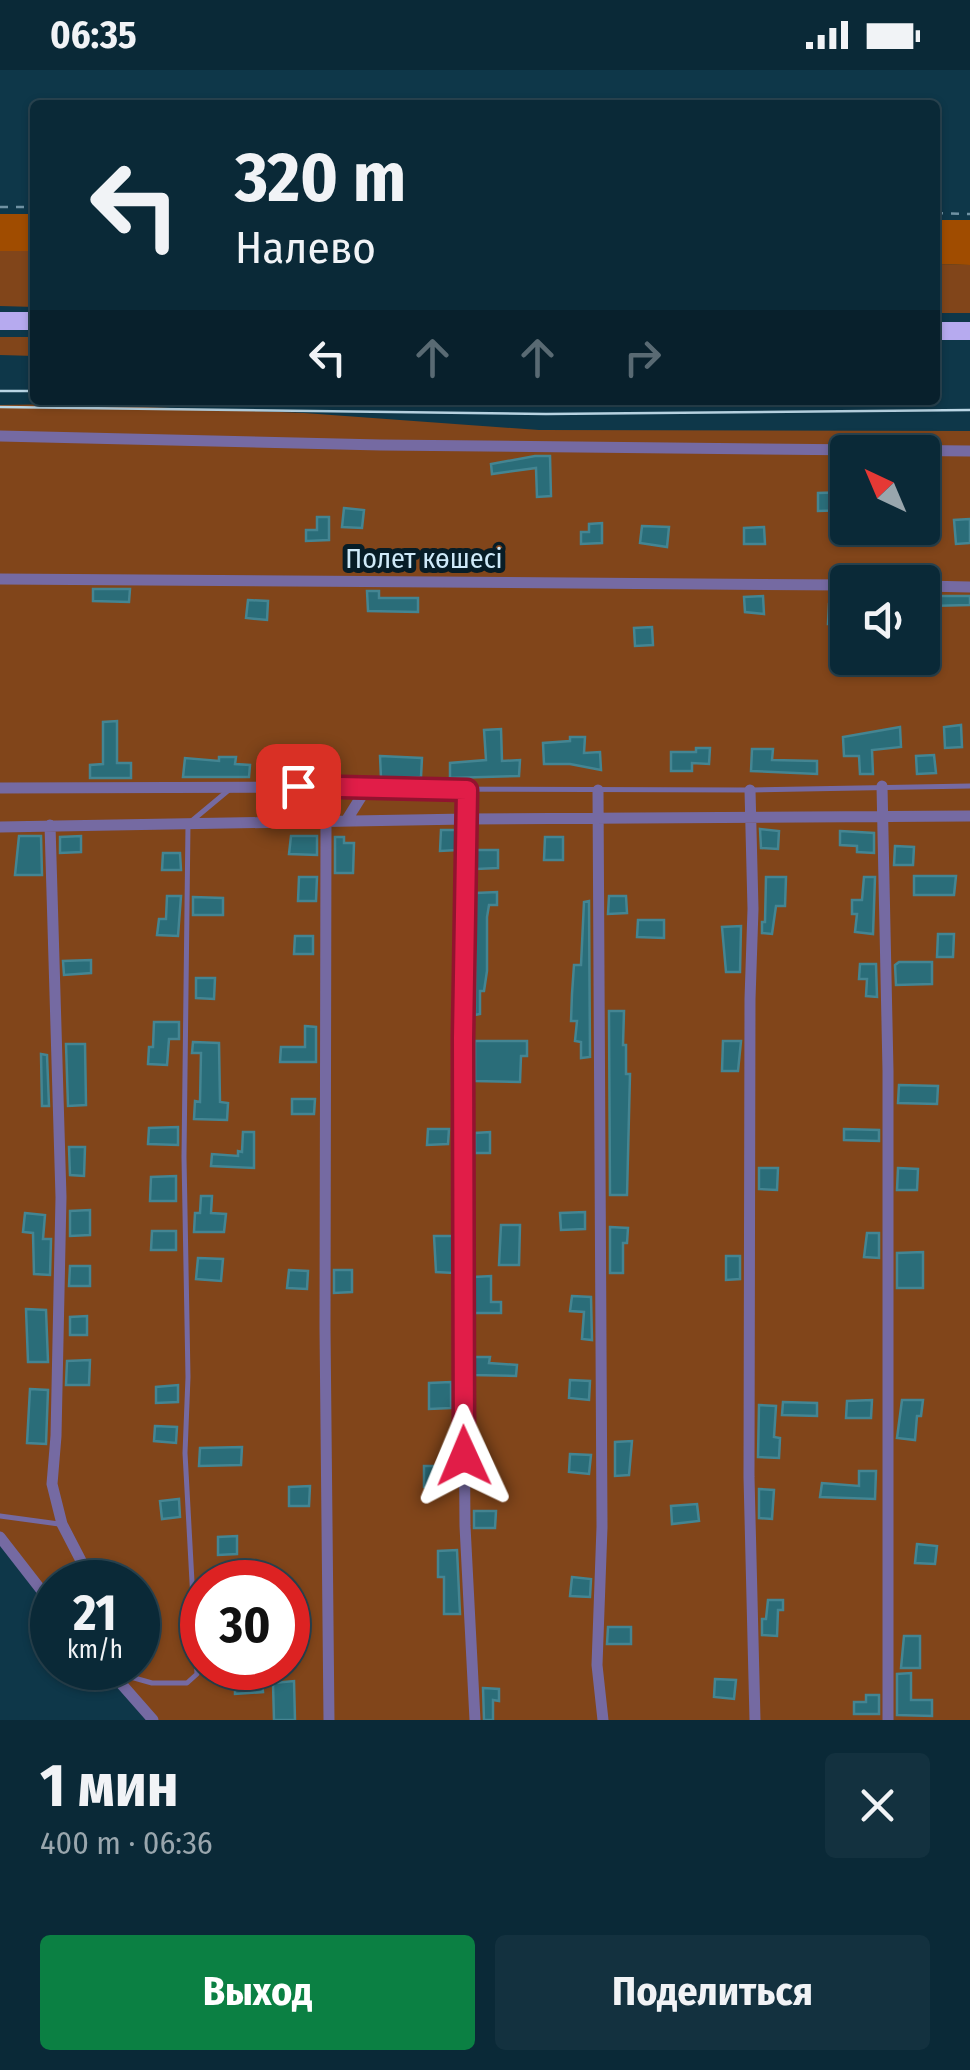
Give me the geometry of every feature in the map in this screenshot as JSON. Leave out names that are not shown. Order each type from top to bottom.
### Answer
[{"type":"main road","points":[[0,320],[30,321]]},
{"type":"main road","points":[[940,331],[970,332]]},
{"type":"street","points":[[0,436],[381,445],[970,451]]},
{"type":"street","name":"Полет көшесі","points":[[0,578],[830,585]]},
{"type":"street","points":[[940,586],[970,586]]},
{"type":"street","points":[[882,786],[888,1720]]},
{"type":"street","points":[[0,788],[366,790]]},
{"type":"street","points":[[346,821],[366,790]]},
{"type":"street","points":[[467,790],[465,1526],[475,1720]]},
{"type":"street","points":[[598,790],[602,1527],[597,1664],[603,1720]]},
{"type":"street","points":[[750,790],[750,1477],[756,1720]]},
{"type":"street","points":[[0,827],[970,816]]},
{"type":"street","points":[[326,822],[329,1720]]},
{"type":"street","points":[[50,825],[61,1197],[52,1484],[62,1524],[81,1560]]},
{"type":"street","points":[[0,1537],[30,1576]]},
{"type":"street","points":[[125,1690],[153,1720]]},
{"type":"lane","points":[[366,790],[970,786]]},
{"type":"lane","points":[[160,1683],[188,1683],[197,1674],[185,1453],[188,824],[232,787]]},
{"type":"lane","points":[[0,1516],[62,1524]]},
{"type":"path","points":[[0,207],[30,207]]},
{"type":"path","points":[[940,214],[970,214]]},
{"type":"shaded area","points":[[0,214],[30,214],[30,251],[0,251]]},
{"type":"shaded area","points":[[940,220],[970,220],[970,265],[940,264]]},
{"type":"shaded area","points":[[0,251],[30,251],[30,307],[0,306]]},
{"type":"shaded area","points":[[940,264],[970,265],[970,313],[940,313]]},
{"type":"shaded area","points":[[0,337],[30,337],[30,356],[0,355]]},
{"type":"shaded area","points":[[0,405],[304,413],[539,430],[970,431],[970,1720],[149,1720],[124,1690],[160,1690],[160,1560],[30,1560],[30,1577],[0,1540]]},
{"type":"building","points":[[550,456],[551,496],[537,497],[536,468],[492,474],[491,464]]},
{"type":"building","points":[[818,493],[830,493],[830,511],[818,511]]},
{"type":"building","points":[[344,508],[364,510],[362,528],[342,527]]},
{"type":"building","points":[[317,517],[329,517],[329,540],[306,541],[306,530],[317,530]]},
{"type":"building","points":[[970,519],[970,543],[956,544],[954,520]]},
{"type":"building","points":[[602,523],[602,543],[581,544],[581,532],[589,532],[589,524]]},
{"type":"building","points":[[642,526],[669,527],[667,547],[640,543]]},
{"type":"building","points":[[764,527],[765,544],[744,544],[744,528]]},
{"type":"building","points":[[93,589],[130,589],[129,602],[93,601]]},
{"type":"building","points":[[367,591],[379,591],[379,598],[418,598],[418,612],[368,611]]},
{"type":"building","points":[[763,596],[764,614],[745,612],[744,597]]},
{"type":"building","points":[[940,596],[970,596],[970,605],[940,606]]},
{"type":"building","points":[[248,600],[268,601],[267,620],[246,618]]},
{"type":"building","points":[[652,627],[653,645],[635,646],[634,628]]},
{"type":"building","points":[[117,721],[117,763],[131,763],[131,778],[90,778],[90,765],[103,764],[103,722]]},
{"type":"building","points":[[961,725],[962,747],[945,748],[944,727]]},
{"type":"building","points":[[900,727],[901,747],[872,750],[873,774],[860,774],[859,756],[844,756],[843,737]]},
{"type":"building","points":[[501,729],[502,761],[520,760],[519,776],[450,778],[450,763],[486,760],[484,730]]},
{"type":"building","points":[[570,737],[585,737],[584,753],[600,752],[601,770],[544,764],[543,743],[570,741]]},
{"type":"building","points":[[696,748],[710,748],[709,764],[692,763],[692,771],[671,771],[671,752],[696,752]]},
{"type":"building","points":[[752,749],[773,749],[772,760],[817,761],[817,774],[751,771]]},
{"type":"building","points":[[318,752],[331,752],[332,776],[289,778],[290,764],[318,763]]},
{"type":"building","points":[[934,755],[936,773],[917,774],[916,756]]},
{"type":"building","points":[[380,756],[422,758],[421,777],[381,778]]},
{"type":"building","points":[[219,757],[236,757],[235,764],[250,765],[249,777],[183,777],[185,758],[219,761]]},
{"type":"building","points":[[760,829],[779,831],[778,849],[761,848]]},
{"type":"building","points":[[441,830],[457,830],[457,850],[440,851]]},
{"type":"building","points":[[840,831],[874,833],[874,853],[840,845]]},
{"type":"building","points":[[19,836],[41,836],[42,875],[15,875]]},
{"type":"building","points":[[81,836],[81,852],[60,853],[60,837]]},
{"type":"building","points":[[291,836],[317,836],[317,855],[289,854]]},
{"type":"building","points":[[335,837],[344,837],[344,843],[354,843],[353,873],[335,873]]},
{"type":"building","points":[[545,837],[563,837],[563,860],[544,860]]},
{"type":"building","points":[[895,846],[914,847],[913,865],[894,865]]},
{"type":"building","points":[[476,850],[498,850],[498,868],[476,869]]},
{"type":"building","points":[[163,853],[180,853],[181,870],[162,870]]},
{"type":"building","points":[[914,876],[956,876],[954,895],[914,895]]},
{"type":"building","points":[[299,877],[317,877],[316,901],[298,901]]},
{"type":"building","points":[[766,877],[786,877],[785,906],[776,906],[772,934],[762,933]]},
{"type":"building","points":[[864,877],[875,877],[873,934],[855,932],[857,914],[852,914],[852,900],[862,900]]},
{"type":"building","points":[[497,892],[497,905],[489,905],[487,971],[484,991],[480,991],[480,1014],[475,1015],[476,893]]},
{"type":"building","points":[[167,896],[181,896],[178,936],[157,935],[159,919],[166,919]]},
{"type":"building","points":[[609,896],[626,896],[627,913],[608,914]]},
{"type":"building","points":[[193,897],[223,898],[223,915],[193,915]]},
{"type":"building","points":[[589,901],[590,1057],[581,1058],[581,1042],[575,1041],[577,1021],[571,1021],[572,994],[574,965],[581,965],[584,902]]},
{"type":"building","points":[[638,920],[664,920],[664,938],[637,937]]},
{"type":"building","points":[[741,926],[740,972],[726,972],[722,927]]},
{"type":"building","points":[[938,934],[954,934],[953,957],[937,957]]},
{"type":"building","points":[[295,936],[313,936],[313,954],[294,954]]},
{"type":"building","points":[[91,960],[91,973],[64,975],[63,961]]},
{"type":"building","points":[[932,962],[932,984],[896,985],[895,965]]},
{"type":"building","points":[[860,964],[876,964],[877,997],[866,996],[867,979],[859,979]]},
{"type":"building","points":[[196,978],[215,978],[214,999],[196,998]]},
{"type":"building","points":[[609,1011],[624,1011],[623,1045],[626,1074],[630,1074],[627,1195],[610,1195]]},
{"type":"building","points":[[154,1022],[179,1022],[179,1039],[169,1039],[167,1065],[148,1064]]},
{"type":"building","points":[[305,1026],[316,1027],[316,1062],[280,1062],[281,1047],[305,1047]]},
{"type":"building","points":[[475,1041],[527,1041],[527,1056],[521,1056],[520,1082],[475,1081]]},
{"type":"building","points":[[723,1041],[741,1041],[738,1071],[722,1071]]},
{"type":"building","points":[[193,1042],[219,1043],[220,1102],[228,1103],[227,1120],[194,1119],[195,1101],[200,1102],[201,1053],[192,1053]]},
{"type":"building","points":[[66,1044],[85,1044],[86,1105],[68,1106]]},
{"type":"building","points":[[41,1054],[47,1055],[49,1106],[42,1106]]},
{"type":"building","points":[[899,1085],[938,1086],[937,1104],[898,1103]]},
{"type":"building","points":[[292,1099],[315,1099],[314,1114],[292,1114]]},
{"type":"building","points":[[178,1127],[178,1145],[148,1144],[149,1128]]},
{"type":"building","points":[[428,1129],[449,1129],[448,1144],[427,1145]]},
{"type":"building","points":[[844,1129],[879,1130],[879,1141],[844,1140]]},
{"type":"building","points":[[243,1132],[254,1132],[254,1168],[211,1166],[212,1154],[238,1156],[238,1151],[242,1152]]},
{"type":"building","points":[[490,1132],[490,1153],[475,1153],[475,1133]]},
{"type":"building","points":[[69,1147],[85,1147],[84,1176],[70,1175]]},
{"type":"building","points":[[759,1168],[778,1168],[777,1190],[759,1189]]},
{"type":"building","points":[[898,1168],[918,1169],[917,1190],[897,1190]]},
{"type":"building","points":[[176,1176],[176,1201],[150,1201],[151,1177]]},
{"type":"building","points":[[201,1196],[212,1196],[211,1213],[226,1214],[224,1232],[194,1232]]},
{"type":"building","points":[[90,1210],[90,1235],[70,1236],[70,1211]]},
{"type":"building","points":[[585,1212],[585,1229],[561,1230],[560,1213]]},
{"type":"building","points":[[25,1213],[45,1215],[43,1239],[51,1239],[50,1275],[34,1274],[33,1233],[23,1232]]},
{"type":"building","points":[[501,1225],[520,1225],[519,1265],[499,1265]]},
{"type":"building","points":[[610,1227],[628,1228],[627,1243],[623,1243],[623,1273],[610,1273]]},
{"type":"building","points":[[152,1231],[176,1231],[176,1250],[151,1250]]},
{"type":"building","points":[[867,1233],[879,1233],[879,1258],[864,1257]]},
{"type":"building","points":[[434,1236],[455,1236],[454,1273],[436,1272]]},
{"type":"building","points":[[923,1252],[923,1288],[897,1288],[897,1253]]},
{"type":"building","points":[[726,1256],[740,1256],[740,1279],[726,1280]]},
{"type":"building","points":[[198,1258],[223,1259],[221,1281],[196,1279]]},
{"type":"building","points":[[70,1266],[90,1266],[90,1286],[69,1286]]},
{"type":"building","points":[[289,1270],[308,1271],[307,1289],[287,1288]]},
{"type":"building","points":[[334,1270],[352,1270],[352,1292],[334,1293]]},
{"type":"building","points":[[491,1276],[491,1302],[501,1302],[501,1313],[474,1313],[474,1277]]},
{"type":"building","points":[[572,1296],[591,1297],[592,1340],[582,1339],[584,1312],[570,1311]]},
{"type":"building","points":[[26,1309],[46,1310],[48,1362],[28,1362]]},
{"type":"building","points":[[87,1316],[87,1335],[70,1335],[70,1317]]},
{"type":"building","points":[[474,1357],[490,1357],[489,1363],[517,1365],[516,1376],[473,1375]]},
{"type":"building","points":[[90,1360],[89,1385],[66,1385],[67,1361]]},
{"type":"building","points":[[570,1380],[590,1381],[589,1400],[569,1398]]},
{"type":"building","points":[[451,1382],[451,1408],[429,1409],[429,1383]]},
{"type":"building","points":[[178,1385],[178,1402],[156,1403],[156,1387]]},
{"type":"building","points":[[30,1389],[48,1390],[46,1444],[27,1443]]},
{"type":"building","points":[[872,1400],[871,1418],[846,1418],[847,1401]]},
{"type":"building","points":[[902,1400],[923,1400],[915,1440],[897,1438]]},
{"type":"building","points":[[783,1402],[817,1403],[817,1416],[782,1415]]},
{"type":"building","points":[[759,1405],[776,1406],[774,1437],[780,1438],[779,1458],[758,1457]]},
{"type":"building","points":[[155,1426],[177,1427],[176,1443],[154,1441]]},
{"type":"building","points":[[632,1441],[629,1475],[615,1476],[615,1442]]},
{"type":"building","points":[[242,1447],[241,1465],[199,1466],[200,1448]]},
{"type":"building","points":[[570,1454],[591,1455],[589,1474],[569,1472]]},
{"type":"building","points":[[490,1465],[491,1486],[474,1487],[474,1466]]},
{"type":"building","points":[[424,1466],[455,1466],[455,1486],[424,1487]]},
{"type":"building","points":[[859,1471],[876,1471],[875,1499],[820,1497],[822,1483],[859,1486]]},
{"type":"building","points":[[310,1486],[309,1506],[289,1506],[289,1487]]},
{"type":"building","points":[[759,1489],[774,1490],[772,1519],[759,1518]]},
{"type":"building","points":[[179,1499],[180,1517],[162,1519],[160,1501]]},
{"type":"building","points":[[697,1504],[699,1521],[672,1524],[671,1506]]},
{"type":"building","points":[[474,1511],[496,1511],[495,1528],[474,1528]]},
{"type":"building","points":[[237,1536],[237,1554],[218,1555],[218,1537]]},
{"type":"building","points":[[917,1544],[937,1546],[935,1564],[915,1563]]},
{"type":"building","points":[[457,1550],[460,1614],[444,1614],[444,1577],[438,1577],[438,1551]]},
{"type":"building","points":[[572,1577],[591,1579],[590,1597],[570,1596]]},
{"type":"building","points":[[768,1600],[783,1600],[783,1610],[778,1610],[777,1636],[762,1635]]},
{"type":"building","points":[[608,1627],[631,1627],[631,1644],[607,1644]]},
{"type":"building","points":[[904,1636],[920,1636],[920,1668],[901,1668]]},
{"type":"building","points":[[911,1673],[911,1700],[932,1700],[932,1716],[897,1715],[897,1674]]},
{"type":"building","points":[[715,1679],[736,1680],[734,1699],[714,1697]]},
{"type":"building","points":[[483,1688],[499,1689],[499,1701],[493,1700],[493,1720],[484,1720]]},
{"type":"building","points":[[235,1690],[263,1690],[263,1692],[235,1694]]},
{"type":"building","points":[[273,1690],[294,1690],[295,1720],[274,1720]]},
{"type":"building","points":[[866,1695],[879,1695],[879,1714],[854,1714],[854,1702],[866,1702]]},
{"type":"tram line","points":[[0,391],[30,391]]},
{"type":"tram line","points":[[0,407],[546,414],[970,410]]},
{"type":"route","points":[[298,786],[467,790],[464,1456]]}]
